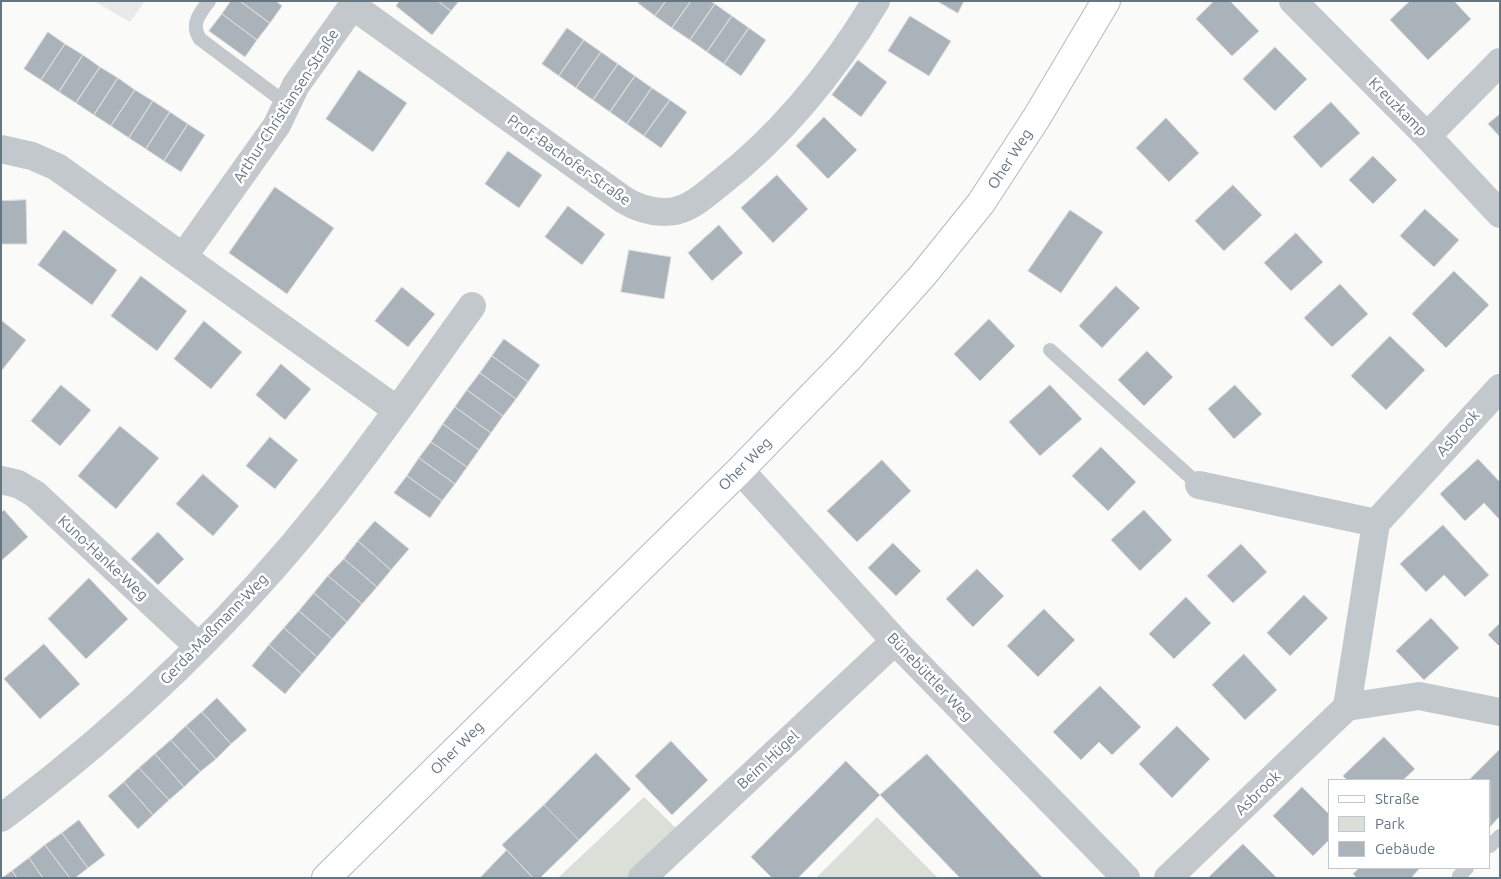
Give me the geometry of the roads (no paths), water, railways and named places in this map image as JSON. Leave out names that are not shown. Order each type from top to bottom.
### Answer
[{"type":"street","name":"Prof.-Bachofer-Straße","points":[[355,4],[624,200],[642,209],[663,212],[674,211],[693,204],[757,152],[817,86],[852,39],[876,1]]},
{"type":"street","name":"Oher Weg","points":[[326,878],[740,470],[848,359],[922,275],[981,202],[1037,117],[1106,1]]},
{"type":"street","name":"Kreuzkamp","points":[[1293,1],[1427,136],[1500,214]]},
{"type":"street","name":"Arthur-Christiansen-Straße","points":[[182,257],[277,126],[296,85],[355,4]]},
{"type":"street","points":[[1427,136],[1500,62]]},
{"type":"street","points":[[1,149],[32,156],[57,167],[397,410]]},
{"type":"street","name":"Gerda-Maßmann-Weg","points":[[1,818],[94,745],[151,694],[247,598],[340,488],[472,306]]},
{"type":"street","name":"Asbrook","points":[[1376,523],[1500,388]]},
{"type":"street","name":"Bünebüttler Weg","points":[[740,470],[895,642],[1126,878]]},
{"type":"street","name":"Kuno-Hanke-Weg","points":[[1,480],[18,484],[35,494],[199,647]]},
{"type":"street","points":[[1200,485],[1376,523],[1348,707],[1419,696],[1500,712]]},
{"type":"street","name":"Beim Hügel","points":[[642,878],[895,642]]},
{"type":"street","name":"Asbrook","points":[[1168,878],[1348,707]]},
{"type":"lane","points":[[209,1],[195,23],[200,39],[287,104]]},
{"type":"lane","points":[[1050,350],[1200,485]]},
{"type":"lane","points":[[1491,845],[1500,836]]}]
